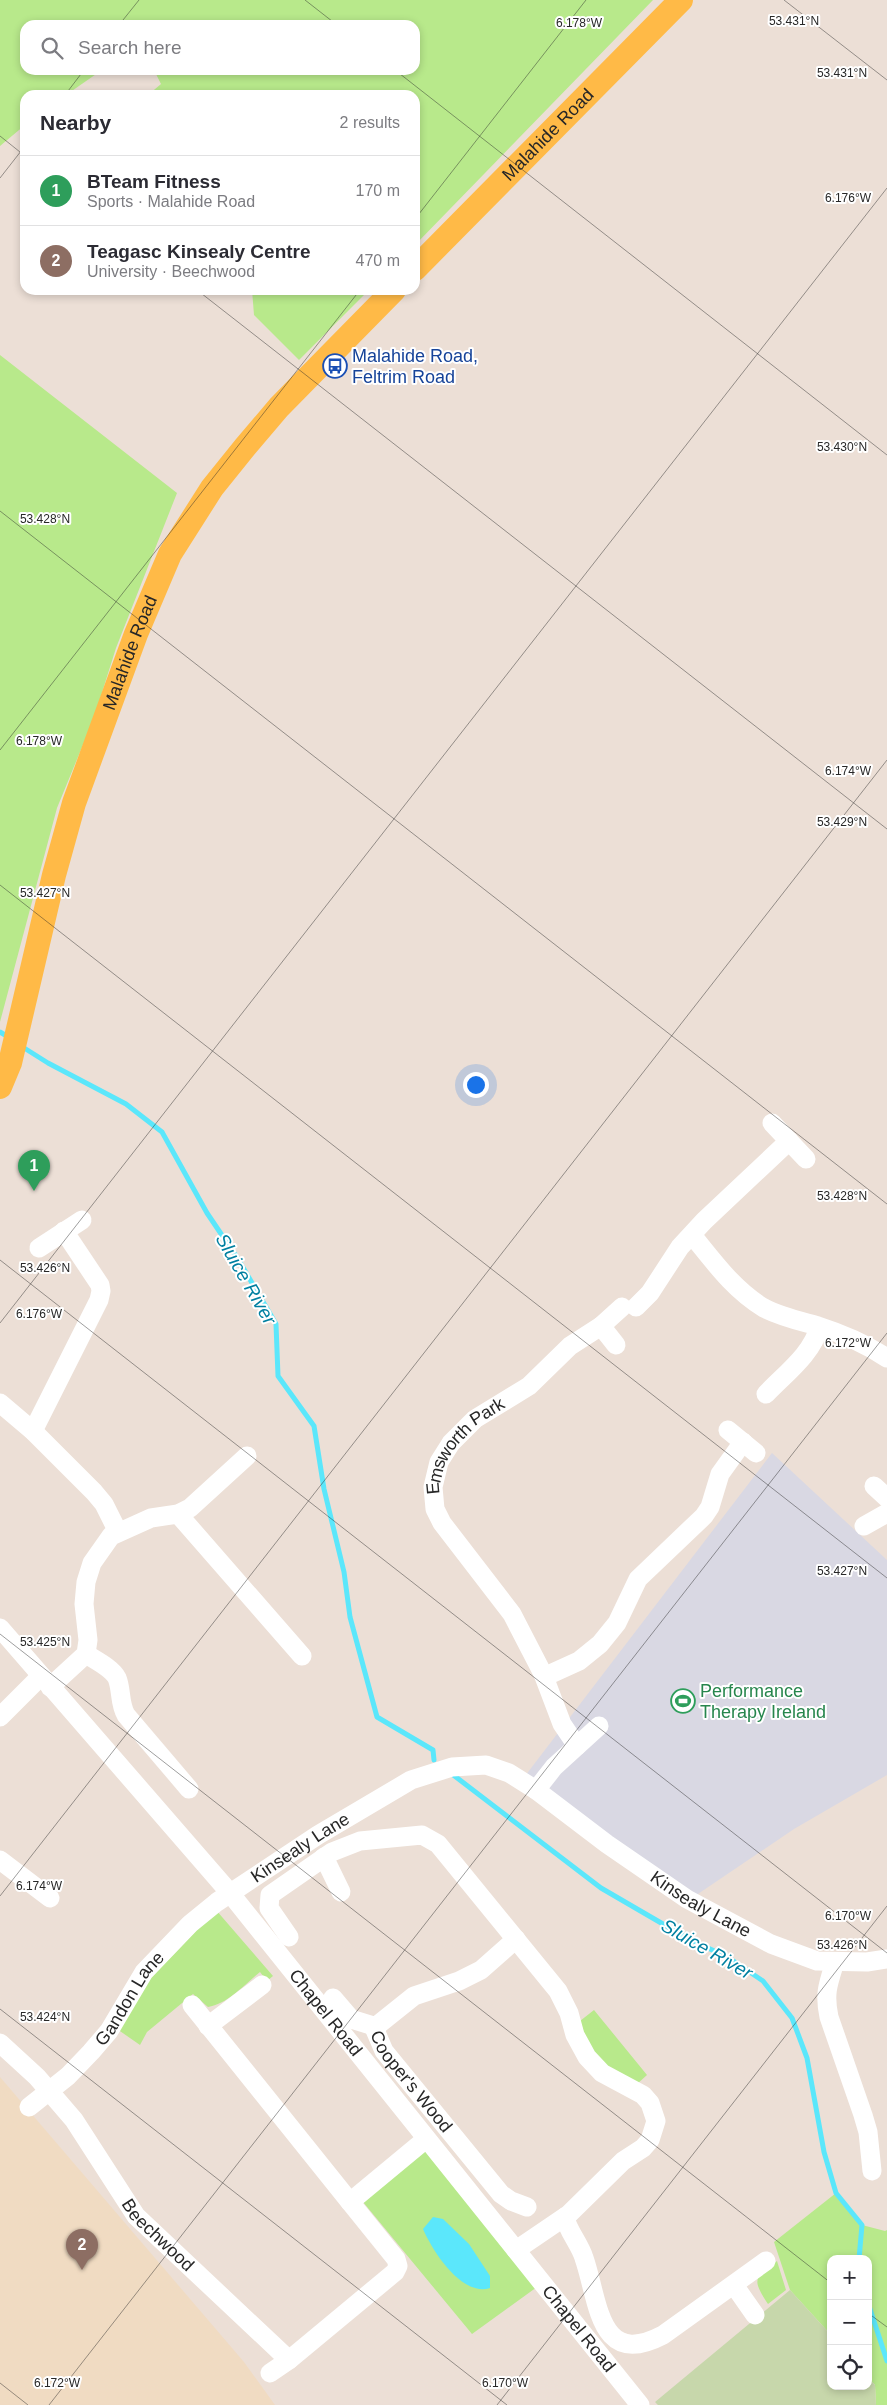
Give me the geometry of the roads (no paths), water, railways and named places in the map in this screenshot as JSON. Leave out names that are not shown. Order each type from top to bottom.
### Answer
[{"type":"main road","name":"Malahide Road","points":[[420,264],[681,0]]},
{"type":"main road","name":"Malahide Road","points":[[0,1087],[10,1063],[54,875],[74,803],[136,634],[170,554],[212,488],[245,446],[279,407],[389,295]]},
{"type":"street","points":[[772,1123],[806,1159]]},
{"type":"street","name":"Emsworth Park","points":[[577,1746],[562,1724],[543,1674],[529,1644],[506,1604],[442,1523],[436,1509],[433,1487],[439,1462],[451,1443],[466,1426],[530,1386],[570,1346],[650,1293],[680,1247],[704,1221],[789,1141]]},
{"type":"street","points":[[38,1248],[82,1220]]},
{"type":"street","points":[[33,1431],[99,1300],[101,1291],[100,1285],[64,1231]]},
{"type":"street","points":[[692,1235],[724,1275],[741,1292],[765,1308],[799,1322],[866,1344],[887,1358]]},
{"type":"street","points":[[601,1326],[616,1345]]},
{"type":"street","points":[[766,1394],[809,1349],[816,1339],[819,1327]]},
{"type":"street","points":[[0,1403],[33,1431],[94,1492],[104,1504],[118,1532]]},
{"type":"street","points":[[543,1674],[546,1676],[568,1666],[586,1656],[600,1644],[617,1623],[638,1579],[704,1516],[710,1507],[720,1474],[742,1441]]},
{"type":"street","points":[[0,1717],[45,1681],[86,1654],[88,1640],[84,1604],[86,1582],[100,1550],[111,1536],[151,1518],[178,1514],[190,1508],[248,1456]]},
{"type":"street","points":[[864,1526],[887,1513]]},
{"type":"street","points":[[178,1514],[302,1656]]},
{"type":"street","name":"Chapel Road","points":[[0,1628],[230,1893],[640,2405]]},
{"type":"street","points":[[86,1654],[114,1674],[118,1680],[121,1706],[126,1716],[189,1789]]},
{"type":"street","points":[[536,1790],[554,1768],[577,1746],[586,1741],[599,1726]]},
{"type":"street","name":"Kinsealy Lane","points":[[230,1893],[318,1835],[411,1780],[452,1767],[486,1765],[509,1773],[536,1790],[607,1844],[687,1899],[771,1944],[809,1959],[835,1962],[867,1962],[887,1959]]},
{"type":"street","points":[[289,1937],[269,1908],[270,1895],[324,1857],[360,1841],[428,1836],[438,1844],[564,2000],[575,2035],[587,2057],[602,2073],[643,2095],[650,2104],[656,2121],[650,2140],[643,2148],[623,2161],[565,2217],[516,2250]]},
{"type":"street","points":[[324,1857],[340,1892]]},
{"type":"street","points":[[3,1867],[50,1898]]},
{"type":"street","name":"Gandon Lane","points":[[29,2106],[68,2076],[97,2045],[108,2031],[144,1972],[167,1946],[190,1924],[230,1893]]},
{"type":"street","name":"Cooper's Wood","points":[[516,1940],[488,1965],[470,1976],[414,1996],[375,2030],[384,2051],[501,2194],[511,2201],[527,2207]]},
{"type":"street","points":[[835,1962],[826,1992],[826,2000],[829,2017],[866,2124],[872,2172]]},
{"type":"street","points":[[208,2026],[262,1985]]},
{"type":"street","points":[[333,1998],[351,2019],[377,2027]]},
{"type":"street","points":[[192,2005],[396,2259],[398,2266],[395,2272],[289,2360],[270,2373]]},
{"type":"street","name":"Beechwood","points":[[0,2043],[38,2077],[74,2120],[136,2216],[289,2360]]},
{"type":"street","points":[[350,2202],[426,2139]]},
{"type":"street","points":[[565,2217],[566,2224],[581,2247],[604,2324],[620,2342],[629,2345],[650,2342],[766,2261]]},
{"type":"street","points":[[734,2285],[755,2315]]},
{"type":"water","points":[[433,2217],[443,2219],[469,2244],[490,2276],[490,2288],[479,2289],[469,2286],[459,2279],[441,2260],[423,2229]]},
{"type":"waterway","name":"Sluice River","points":[[0,1032],[10,1038]]},
{"type":"waterway","name":"Sluice River","points":[[21,1046],[48,1063],[126,1104],[162,1132],[207,1213],[238,1259],[276,1324],[278,1376],[314,1426],[324,1489],[344,1572],[350,1617],[377,1717],[433,1750],[434,1760]]},
{"type":"waterway","name":"Sluice River","points":[[452,1774],[601,1888],[687,1938],[729,1958],[763,1981],[792,2018],[807,2058],[824,2152],[836,2193],[862,2225],[859,2255]]},
{"type":"waterway","name":"Sluice River","points":[[872,2315],[887,2361]]},
{"type":"place","name":"Malahide Road, Feltrim Road","points":[[335,366]]},
{"type":"place","name":"BTeam Fitness","points":[[34,1191]]},
{"type":"place","name":"Performance Therapy Ireland","points":[[683,1701]]},
{"type":"place","name":"Teagasc Kinsealy Centre","points":[[82,2270]]}]
